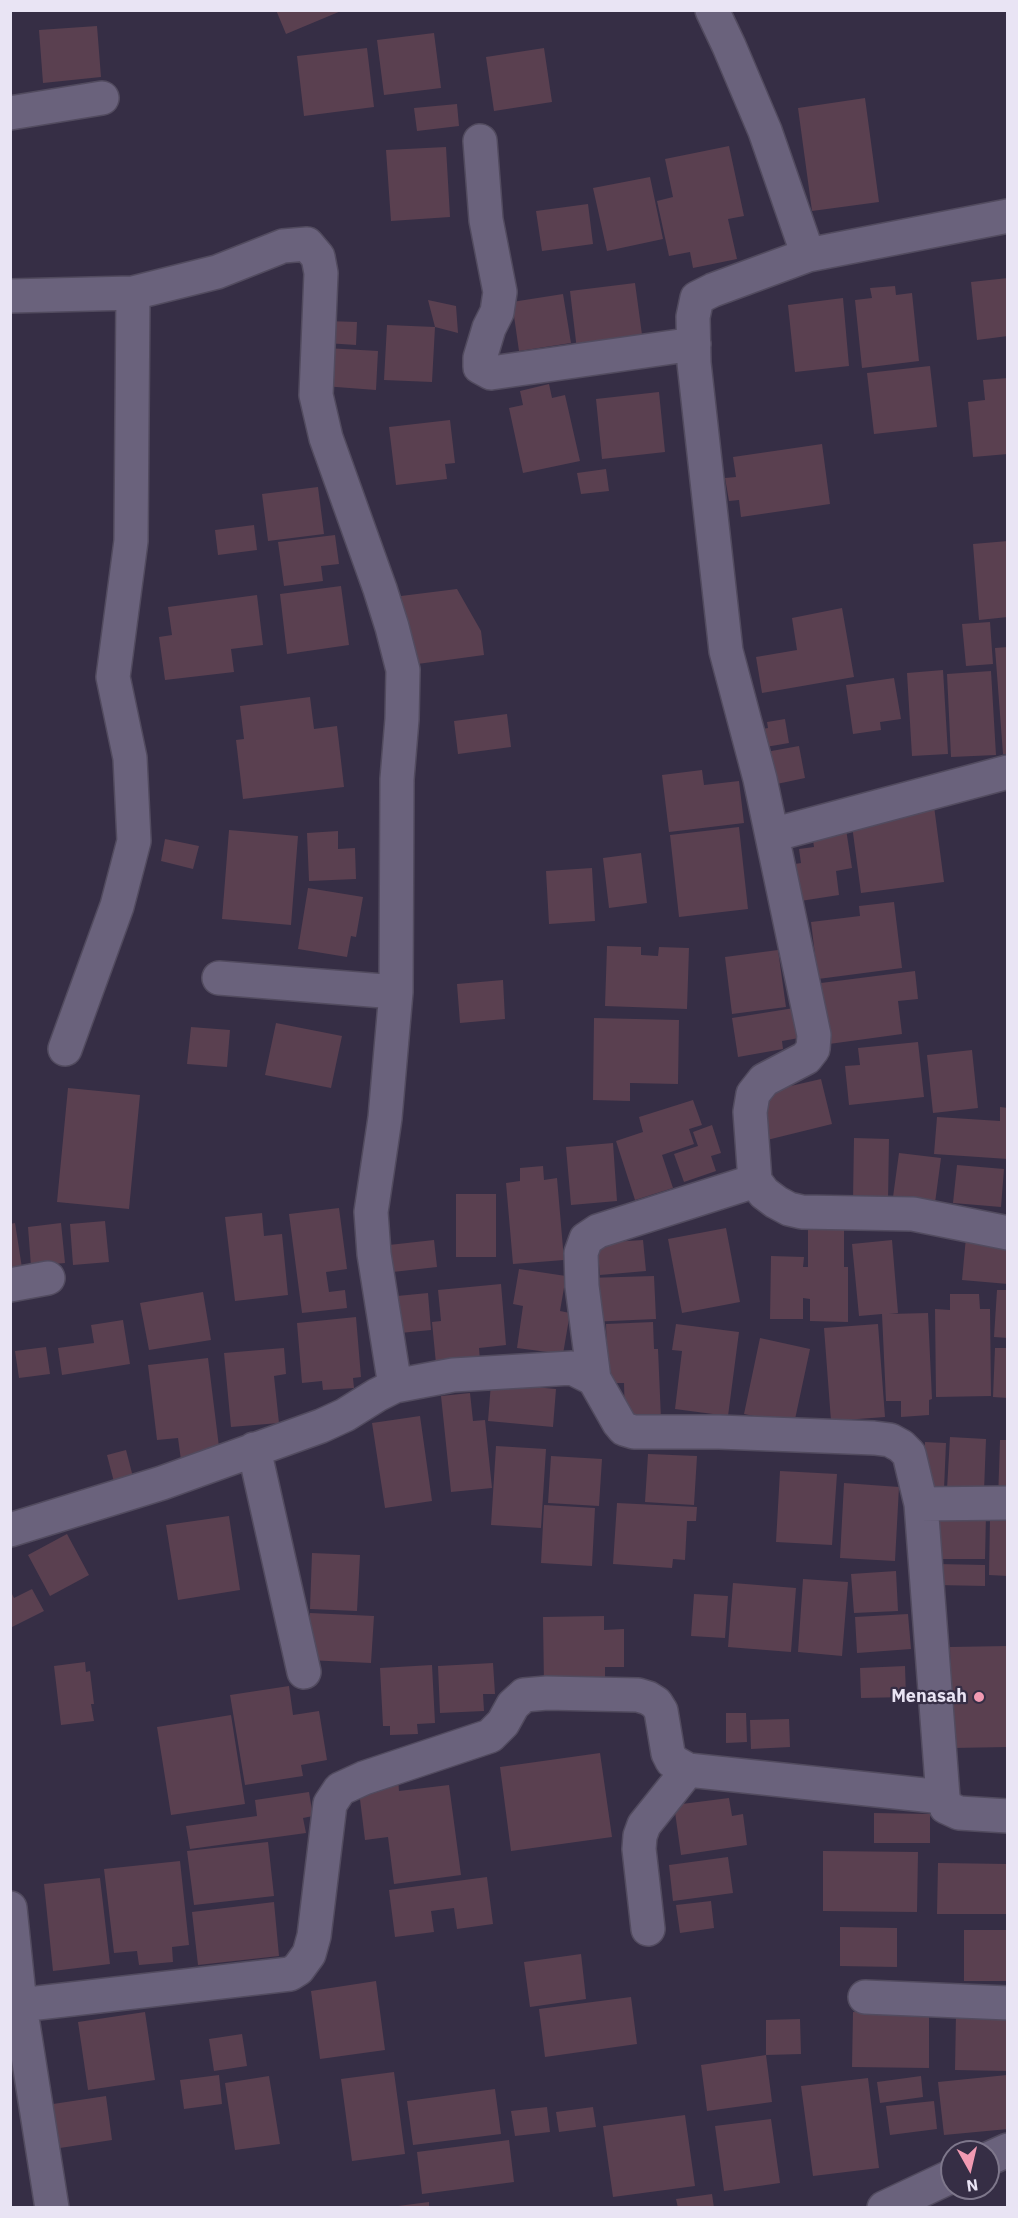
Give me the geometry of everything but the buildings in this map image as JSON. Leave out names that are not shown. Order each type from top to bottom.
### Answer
[{"type":"street","points":[[712,10],[765,131],[808,255]]},
{"type":"street","points":[[10,113],[102,98]]},
{"type":"street","points":[[480,141],[486,220],[500,292],[498,312],[489,328],[480,358],[480,367],[491,373],[694,344]]},
{"type":"street","points":[[1008,216],[808,255],[697,298],[693,317],[694,363],[726,651],[760,779],[814,1035],[813,1048],[806,1058],[764,1080],[753,1094],[750,1112],[755,1181],[764,1193],[776,1202],[789,1209],[802,1212],[913,1214],[1008,1233]]},
{"type":"street","points":[[10,296],[133,292],[217,272],[283,246],[307,244],[318,257],[321,273],[316,395],[326,438],[380,589],[403,670],[397,779],[396,993],[385,1118],[371,1212],[372,1242],[395,1386]]},
{"type":"street","points":[[65,1049],[117,906],[134,841],[130,758],[113,677],[131,541],[133,292]]},
{"type":"street","points":[[772,835],[1008,772]]},
{"type":"street","points":[[219,978],[396,993]]},
{"type":"street","points":[[755,1181],[598,1231],[586,1239],[581,1253],[582,1286],[594,1379],[618,1423],[624,1429],[634,1432],[720,1431],[874,1438],[890,1440],[909,1454],[921,1504],[943,1797],[946,1807],[959,1813],[1008,1816]]},
{"type":"street","points":[[10,1285],[48,1278]]},
{"type":"street","points":[[10,1530],[151,1486],[333,1421],[395,1386],[453,1375],[555,1368],[572,1368],[594,1379]]},
{"type":"street","points":[[254,1449],[304,1672]]},
{"type":"street","points":[[921,1504],[1008,1503]]},
{"type":"street","points":[[20,2005],[290,1974],[298,1969],[309,1954],[314,1936],[330,1804],[340,1789],[364,1778],[490,1736],[503,1723],[513,1705],[524,1695],[547,1693],[638,1695],[648,1698],[656,1703],[661,1711],[668,1753],[672,1761],[688,1770],[943,1797]]},
{"type":"street","points":[[648,1929],[639,1849],[640,1836],[644,1825],[688,1770]]},
{"type":"street","points":[[10,1908],[20,2005],[52,2208]]},
{"type":"street","points":[[865,1997],[1008,2003]]},
{"type":"street","points":[[884,2208],[940,2182]]},
{"type":"place","name":"Menasah","points":[[979,1697]]}]
